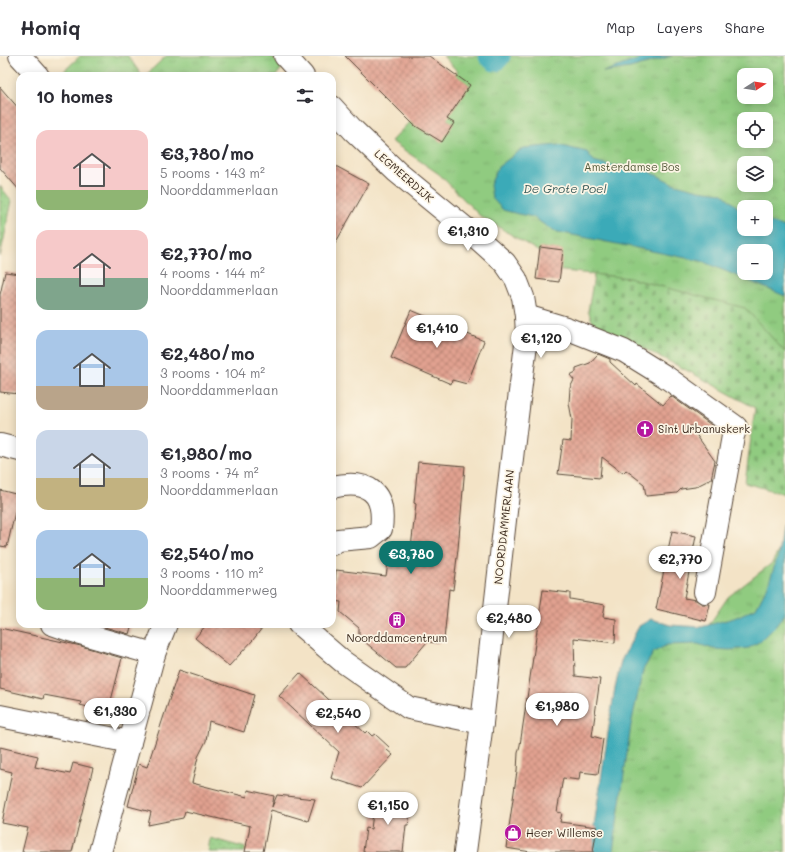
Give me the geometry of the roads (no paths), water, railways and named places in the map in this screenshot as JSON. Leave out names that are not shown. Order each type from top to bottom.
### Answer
[{"type":"street","points":[[20,56],[34,72]]},
{"type":"street","points":[[285,56],[299,72]]},
{"type":"street","name":"LEGMEERDIJK","points":[[336,111],[353,130],[397,172],[476,236],[505,263],[516,279],[524,307]]},
{"type":"street","points":[[524,307],[566,328],[624,351],[666,377],[736,427],[705,592]]},
{"type":"street","name":"NOORDDAMMERLAAN","points":[[466,852],[527,336],[524,307]]},
{"type":"street","points":[[0,445],[16,449]]},
{"type":"street","points":[[336,485],[344,484],[361,485],[374,491],[381,503],[383,514],[382,529],[371,537],[336,540]]},
{"type":"street","points":[[63,628],[154,654]]},
{"type":"street","points":[[100,852],[154,654],[164,628]]},
{"type":"street","points":[[304,628],[342,661],[409,708],[482,723]]},
{"type":"street","points":[[0,716],[130,742]]},
{"type":"water","points":[[648,56],[672,56],[630,68],[603,72]]},
{"type":"water","name":"De Grote Poel","points":[[558,145],[587,152],[594,161],[608,165],[641,167],[672,183],[699,190],[722,193],[737,207],[737,236],[773,236],[773,223],[785,227],[785,296],[747,280],[773,280],[773,244],[737,244],[737,276],[701,261],[553,231],[533,217],[503,210],[492,198],[490,185],[498,167],[523,148]]},
{"type":"water","points":[[785,519],[785,614],[762,640],[749,648],[730,650],[713,649],[698,644],[667,645],[654,652],[643,670],[631,725],[613,852],[590,852],[614,693],[621,661],[639,626],[651,619],[670,625],[701,627],[734,618],[756,608],[768,585],[778,556],[782,527]]},
{"type":"waterway","points":[[490,56],[495,60],[499,56]]},
{"type":"place","name":"Sint Urbanuskerk","points":[[645,429]]},
{"type":"place","name":"Noorddamcentrum","points":[[397,620]]},
{"type":"place","name":"Heer Willemse","points":[[513,833]]},
{"type":"park label","name":"Amsterdamse Bos","points":[[632,167]]}]
